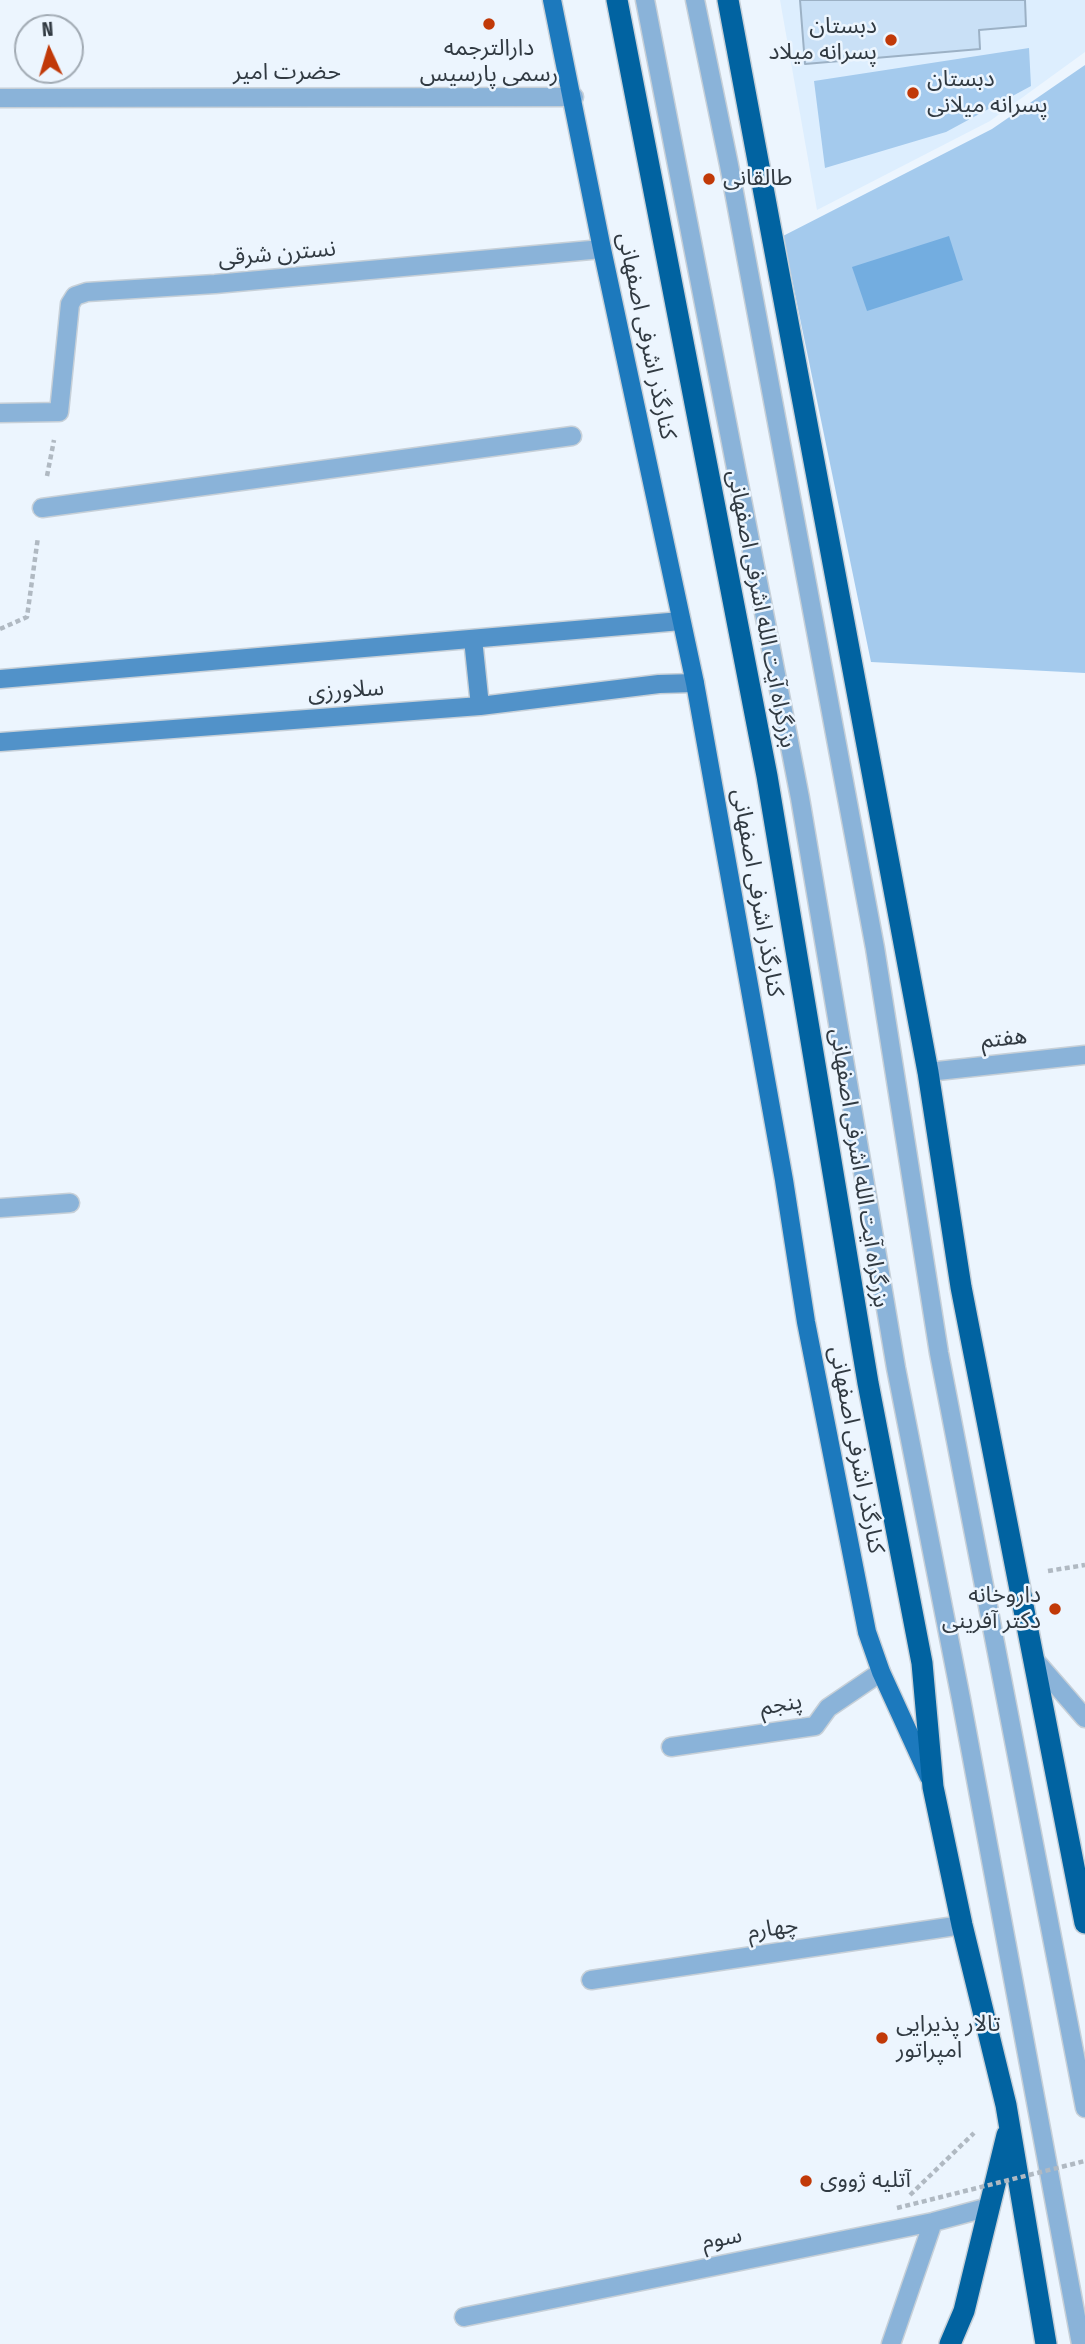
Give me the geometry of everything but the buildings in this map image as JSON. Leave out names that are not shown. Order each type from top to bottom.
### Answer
[{"type":"highway","name":"بزرگراه آیت الله اشرفی اصفهانی","points":[[617,0],[767,776],[867,1382],[922,1662],[933,1787],[1009,2126],[1046,2344]]},
{"type":"highway","points":[[728,0],[928,1072],[961,1287],[1085,1923]]},
{"type":"highway","points":[[950,2344],[964,2311],[1009,2126]]},
{"type":"main road","name":"کنارگذر اشرفی اصفهانی","points":[[552,0],[695,683],[784,1180],[806,1322],[867,1632],[881,1672],[933,1787]]},
{"type":"street","points":[[645,0],[800,798],[896,1368],[961,1699],[1081,2344]]},
{"type":"street","points":[[695,0],[729,165],[872,935],[939,1353],[1085,2108]]},
{"type":"street","name":"حضرت امیر","points":[[0,98],[574,97]]},
{"type":"street","name":"نسترن شرقی","points":[[0,413],[59,412],[70,304],[75,296],[87,292],[215,284],[602,248]]},
{"type":"street","points":[[42,508],[572,436]]},
{"type":"street","name":"سلاورزی","points":[[0,679],[681,621]]},
{"type":"street","points":[[473,639],[480,706]]},
{"type":"street","name":"سلاورزی","points":[[0,742],[480,706],[659,684],[695,683]]},
{"type":"street","name":"هفتم","points":[[928,1072],[1085,1055]]},
{"type":"street","points":[[0,1208],[70,1202]]},
{"type":"street","points":[[1031,1655],[1085,1718]]},
{"type":"street","name":"پنجم","points":[[670,1747],[815,1726],[828,1709],[881,1672]]},
{"type":"street","name":"چهارم","points":[[591,1980],[962,1925]]},
{"type":"street","name":"سوم","points":[[464,2317],[933,2222],[989,2207]]},
{"type":"street","points":[[891,2344],[933,2222]]},
{"type":"path","points":[[940,2164],[897,2208],[1085,2161]]},
{"type":"shaded area","name":"دبستان پسرانه میلانی","points":[[780,0],[800,0],[805,64],[979,49],[979,30],[1026,26],[1025,0],[1085,0],[1085,52],[990,121],[817,210]]},
{"type":"shaded area","points":[[1029,48],[1031,86],[946,132],[825,168],[814,81]]},
{"type":"shaded area","points":[[1085,65],[1085,673],[871,662],[783,236],[992,129]]},
{"type":"shaded area","points":[[949,236],[963,280],[867,311],[852,267]]},
{"type":"place","name":"دارالترجمه رسمی پارسیس","points":[[489,24]]},
{"type":"place","name":"دبستان پسرانه میلاد","points":[[891,40]]},
{"type":"place","name":"دبستان پسرانه میلانی","points":[[913,93]]},
{"type":"place","name":"طالقانی","points":[[709,179]]},
{"type":"place","name":"داروخانه دکتر آفرینی","points":[[1055,1609]]},
{"type":"place","name":"تالار پذیرایی امپراتور","points":[[882,2038]]},
{"type":"place","name":"آتلیه ژووی","points":[[806,2181]]}]
